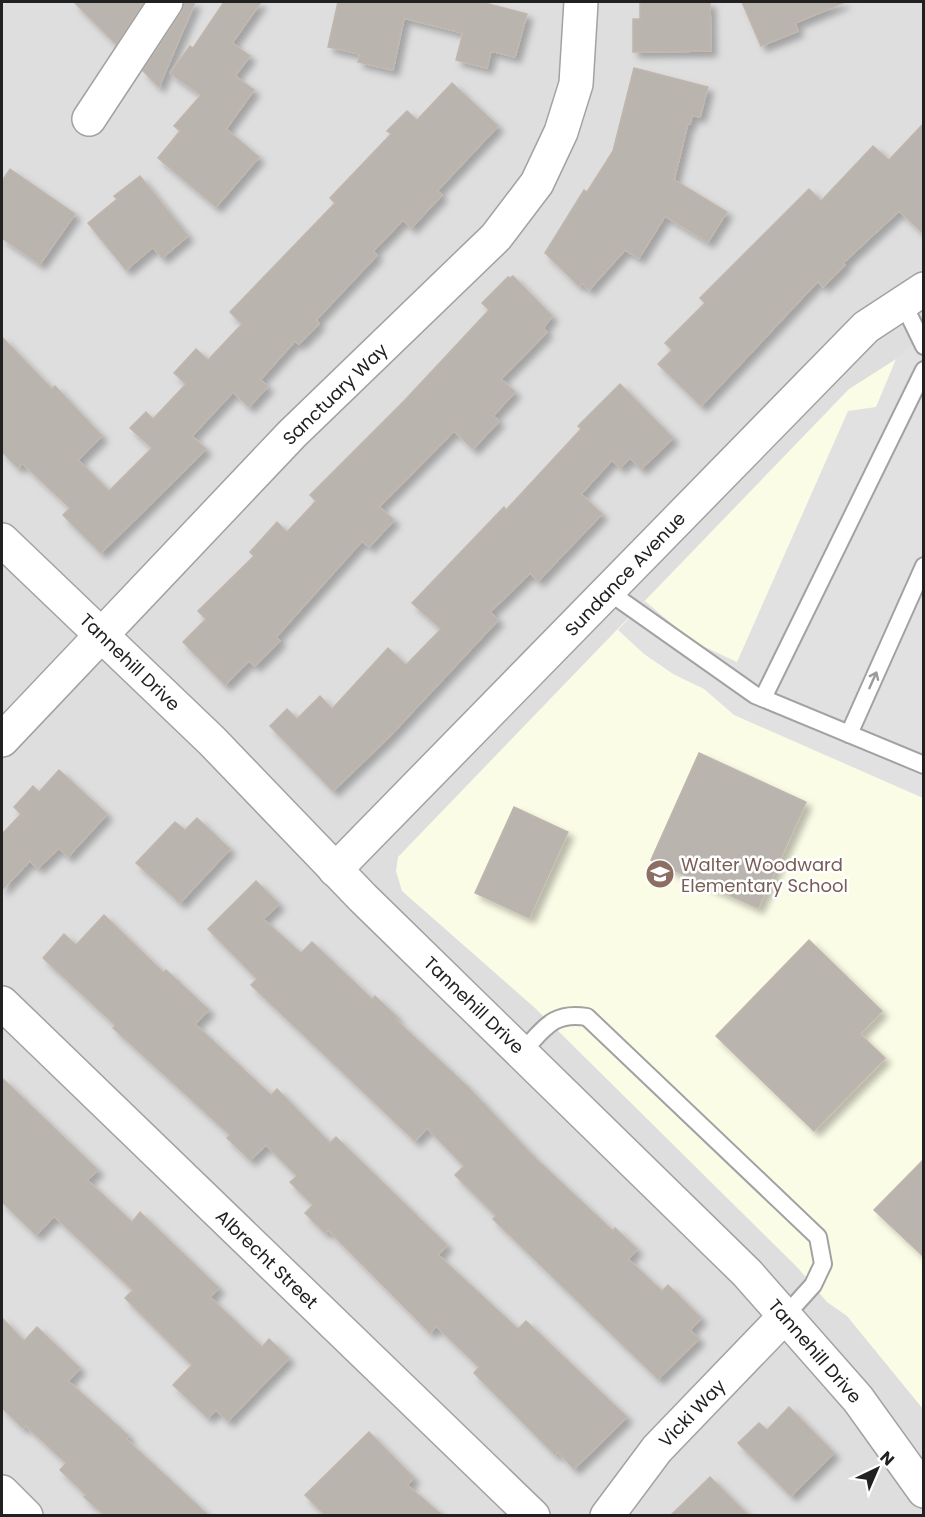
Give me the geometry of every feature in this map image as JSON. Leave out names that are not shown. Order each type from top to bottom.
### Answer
[{"type":"street","points":[[89,119],[166,2]]},
{"type":"street","name":"Sanctuary Way","points":[[2,740],[292,434],[496,237],[537,183],[561,132],[576,84],[581,2]]},
{"type":"street","name":"Sundance Avenue","points":[[334,870],[609,592],[759,433],[866,327],[913,295]]},
{"type":"street","name":"Tannehill Drive","points":[[2,540],[212,741],[334,870],[698,1223],[785,1316],[858,1399],[924,1491]]},
{"type":"street","name":"Albrecht Street","points":[[2,1003],[532,1515]]},
{"type":"street","name":"Vicki Way","points":[[607,1515],[657,1449],[785,1316]]},
{"type":"street","points":[[2,1492],[26,1515]]},
{"type":"lane","points":[[913,295],[924,346]]},
{"type":"lane","points":[[763,698],[924,370]]},
{"type":"lane","points":[[849,734],[924,566]]},
{"type":"lane","points":[[609,592],[763,698],[924,765]]},
{"type":"lane","points":[[522,1052],[550,1023],[569,1014],[588,1017],[818,1237],[824,1264],[813,1285],[785,1316]]},
{"type":"shaded area","points":[[2,2],[923,2],[923,1515],[2,1515]]},
{"type":"shaded area","points":[[923,335],[923,798],[734,715],[704,689],[673,674],[644,654],[618,630],[645,601],[692,641],[737,662],[848,411],[876,407],[896,359]]},
{"type":"shaded area","name":"Walter Woodward Elementary School","points":[[923,342],[923,1409],[847,1316],[827,1302],[798,1268],[535,1008],[402,891],[396,871],[398,857],[849,389]]},
{"type":"building","points":[[74,2],[144,2],[116,44]]},
{"type":"building","points":[[184,2],[195,2],[159,87],[143,71],[182,12]]},
{"type":"building","points":[[224,2],[261,2],[232,43],[250,56],[235,76],[254,90],[226,129],[259,157],[216,207],[158,158],[180,131],[174,126],[201,95],[170,73],[190,46],[193,48]]},
{"type":"building","points":[[338,2],[481,2],[527,14],[515,57],[491,51],[487,68],[456,60],[463,33],[404,18],[393,70],[358,62],[360,54],[328,47]]},
{"type":"building","points":[[640,2],[710,2],[711,51],[633,52],[633,19],[640,19]]},
{"type":"building","points":[[742,2],[845,2],[795,23],[798,31],[761,46]]},
{"type":"building","points":[[634,68],[708,87],[700,117],[692,115],[690,124],[688,123],[674,180],[727,212],[708,242],[665,216],[639,258],[625,250],[589,290],[582,283],[579,286],[545,253],[584,190],[587,192],[613,151]]},
{"type":"building","points":[[452,83],[498,126],[437,191],[442,195],[411,228],[403,220],[373,251],[377,255],[316,320],[319,324],[299,344],[295,341],[260,380],[268,386],[249,407],[233,392],[192,436],[206,449],[101,553],[63,515],[70,508],[22,463],[18,468],[2,452],[2,337],[52,389],[55,386],[102,436],[78,460],[109,491],[152,448],[130,428],[146,412],[153,419],[186,384],[174,373],[196,349],[208,360],[242,324],[230,312],[335,203],[330,198],[391,134],[387,131],[407,111],[417,120]]},
{"type":"building","points":[[924,123],[924,234],[899,211],[843,263],[845,265],[823,287],[818,281],[701,406],[658,364],[672,350],[665,343],[705,303],[700,298],[809,189],[821,201],[873,146],[889,160]]},
{"type":"building","points":[[10,169],[75,214],[40,264],[2,238],[2,181]]},
{"type":"building","points":[[140,176],[188,236],[162,258],[153,247],[126,270],[88,223],[117,199],[114,196]]},
{"type":"building","points":[[513,276],[552,316],[543,328],[547,332],[501,379],[515,392],[493,416],[499,421],[473,449],[454,431],[379,507],[394,520],[369,547],[362,541],[276,637],[280,641],[255,666],[249,661],[225,685],[183,642],[206,619],[198,611],[254,556],[250,552],[277,522],[287,532],[316,501],[310,495],[404,401],[489,310],[482,303],[508,277]]},
{"type":"building","points":[[620,384],[673,438],[641,469],[630,458],[620,468],[612,460],[581,494],[602,514],[538,581],[530,573],[490,612],[498,620],[390,736],[333,791],[270,726],[287,709],[297,719],[320,696],[332,709],[388,648],[406,665],[441,629],[412,603],[504,507],[506,510],[581,429],[578,426]]},
{"type":"building","points":[[699,753],[806,802],[758,908],[651,860]]},
{"type":"building","points":[[59,770],[107,814],[68,857],[59,848],[38,868],[30,861],[2,890],[2,834],[21,814],[14,807],[33,786],[39,792]]},
{"type":"building","points":[[514,807],[568,832],[529,918],[475,893]]},
{"type":"building","points":[[197,818],[230,849],[180,903],[136,863],[175,822],[185,830]]},
{"type":"building","points":[[256,881],[279,904],[263,919],[301,953],[312,942],[372,999],[375,996],[397,1017],[395,1019],[467,1086],[533,1156],[613,1231],[615,1228],[637,1249],[628,1259],[662,1291],[668,1285],[701,1318],[690,1330],[699,1339],[658,1379],[493,1219],[496,1216],[455,1175],[464,1166],[427,1128],[415,1141],[251,985],[257,979],[208,929]]},
{"type":"building","points":[[104,915],[163,972],[166,970],[209,1010],[195,1024],[271,1095],[277,1089],[330,1143],[336,1137],[447,1245],[438,1255],[518,1329],[526,1321],[627,1417],[574,1469],[558,1452],[555,1455],[474,1373],[479,1367],[436,1326],[430,1333],[328,1230],[325,1233],[305,1213],[313,1205],[290,1182],[297,1176],[266,1145],[250,1160],[227,1138],[230,1135],[113,1028],[115,1025],[43,958],[64,934],[76,945]]},
{"type":"building","points":[[809,940],[882,1011],[860,1034],[885,1058],[814,1131],[716,1036]]},
{"type":"building","points":[[2,1078],[98,1170],[87,1180],[132,1222],[140,1212],[219,1288],[210,1297],[262,1347],[269,1339],[289,1358],[228,1421],[216,1410],[208,1418],[173,1385],[192,1365],[125,1298],[133,1290],[54,1216],[36,1235],[2,1202]]},
{"type":"building","points":[[924,1159],[924,1257],[874,1210]]},
{"type":"building","points":[[2,1318],[24,1341],[37,1327],[80,1368],[68,1381],[129,1436],[126,1439],[208,1515],[104,1515],[84,1497],[86,1495],[60,1470],[66,1463],[25,1425],[23,1428],[2,1408]]},
{"type":"building","points":[[789,1407],[834,1453],[791,1496],[738,1443],[759,1423],[767,1430]]},
{"type":"building","points":[[369,1432],[414,1478],[407,1485],[442,1515],[325,1515],[305,1495]]},
{"type":"building","points":[[710,1477],[748,1515],[671,1515]]},
{"type":"place","name":"Walter Woodward Elementary School","points":[[660,874]]}]
